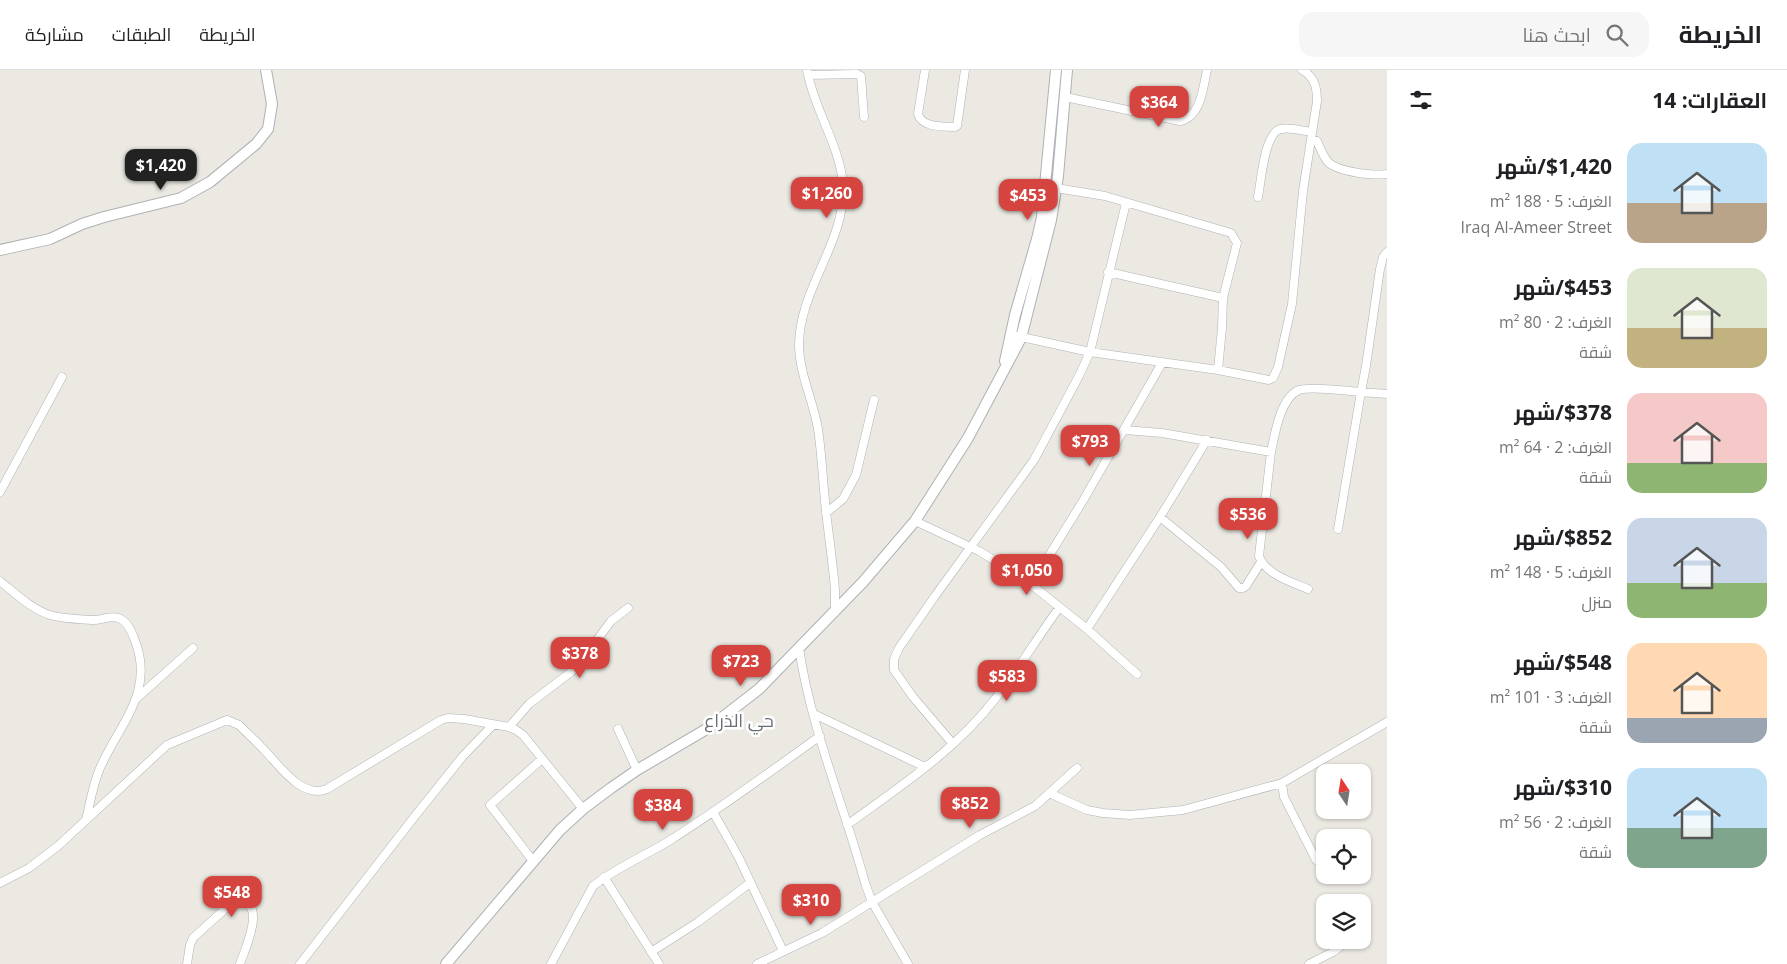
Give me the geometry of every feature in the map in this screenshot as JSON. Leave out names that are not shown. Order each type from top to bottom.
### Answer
[{"type":"main road","points":[[0,250],[41,241],[104,217],[181,198],[210,182],[256,144],[268,129],[272,104],[266,70]]},
{"type":"main road","points":[[1002,372],[1042,216],[1056,70]]},
{"type":"main road","points":[[446,964],[560,830],[583,809],[637,770],[710,727],[735,709],[777,672],[835,612],[888,555],[915,521],[968,438],[1021,338],[1051,220],[1058,176],[1067,70]]},
{"type":"street","points":[[925,70],[919,118],[923,122],[955,127],[957,126],[966,70]]},
{"type":"street","points":[[1064,97],[1180,121],[1186,120],[1195,111],[1200,102],[1207,70]]},
{"type":"street","points":[[1011,333],[1021,338],[1090,352],[1218,370],[1269,380],[1273,378],[1277,372],[1292,304],[1298,235],[1316,101],[1314,82],[1308,73],[1302,70]]},
{"type":"street","points":[[835,612],[835,590],[817,426],[801,363],[799,344],[808,296],[837,227],[843,186],[840,163],[813,96],[807,73],[857,74],[861,76],[864,117]]},
{"type":"street","points":[[1258,197],[1268,143],[1273,132],[1281,129],[1311,135],[1317,141],[1328,162],[1342,170],[1387,174]]},
{"type":"street","points":[[1056,188],[1093,193],[1230,233],[1237,242],[1223,298],[1218,370]]},
{"type":"street","points":[[953,744],[913,697],[894,670],[894,659],[899,648],[970,546],[1034,460],[1079,376],[1090,352],[1126,203]]},
{"type":"street","points":[[1338,529],[1366,366],[1380,269],[1383,257],[1387,252]]},
{"type":"street","points":[[1108,272],[1223,298]]},
{"type":"street","points":[[1023,578],[1045,562],[1084,499],[1162,363]]},
{"type":"street","points":[[0,492],[62,377]]},
{"type":"street","points":[[1308,589],[1271,570],[1261,562],[1259,556],[1259,541],[1271,452],[1283,406],[1295,393],[1307,389],[1387,394]]},
{"type":"street","points":[[826,512],[843,499],[856,475],[874,400]]},
{"type":"street","points":[[1124,430],[1162,433],[1271,452]]},
{"type":"street","points":[[1087,630],[1207,440]]},
{"type":"street","points":[[1160,517],[1221,567],[1239,588],[1246,586],[1261,562]]},
{"type":"street","points":[[915,521],[970,546],[1023,578],[1137,674]]},
{"type":"street","points":[[0,581],[36,608],[51,615],[95,621],[116,617],[123,620],[135,642],[141,667],[141,682],[122,730],[99,771],[86,820]]},
{"type":"street","points":[[509,727],[529,704],[571,672],[581,662],[611,621],[628,608]]},
{"type":"street","points":[[847,824],[925,768],[953,744],[994,700],[1059,608]]},
{"type":"street","points":[[135,700],[193,648]]},
{"type":"street","points":[[799,648],[820,736],[872,902],[908,964]]},
{"type":"street","points":[[814,714],[925,768]]},
{"type":"street","points":[[0,883],[38,862],[58,846],[167,745],[230,720],[239,725],[290,778],[307,788],[318,791],[327,789],[441,720],[455,718],[509,727],[523,735],[583,809]]},
{"type":"street","points":[[1049,793],[1088,810],[1103,813],[1130,815],[1183,810],[1282,782],[1387,722]]},
{"type":"street","points":[[300,964],[463,756],[493,725]]},
{"type":"street","points":[[618,729],[637,770]]},
{"type":"street","points":[[551,964],[584,901],[594,886],[604,877],[668,841],[742,793],[820,736]]},
{"type":"street","points":[[533,861],[490,804],[542,759]]},
{"type":"street","points":[[757,964],[822,933],[980,835],[1035,806],[1077,768]]},
{"type":"street","points":[[1282,782],[1284,798],[1316,860]]},
{"type":"street","points":[[712,812],[738,856],[783,951]]},
{"type":"street","points":[[604,877],[659,964]]},
{"type":"street","points":[[651,952],[698,922],[750,883]]},
{"type":"street","points":[[187,964],[190,942],[235,900],[241,898],[246,900],[254,918],[240,964]]},
{"type":"street","points":[[1309,964],[1337,949]]},
{"type":"district","name":"حي الذراع","points":[[739,720]]}]
